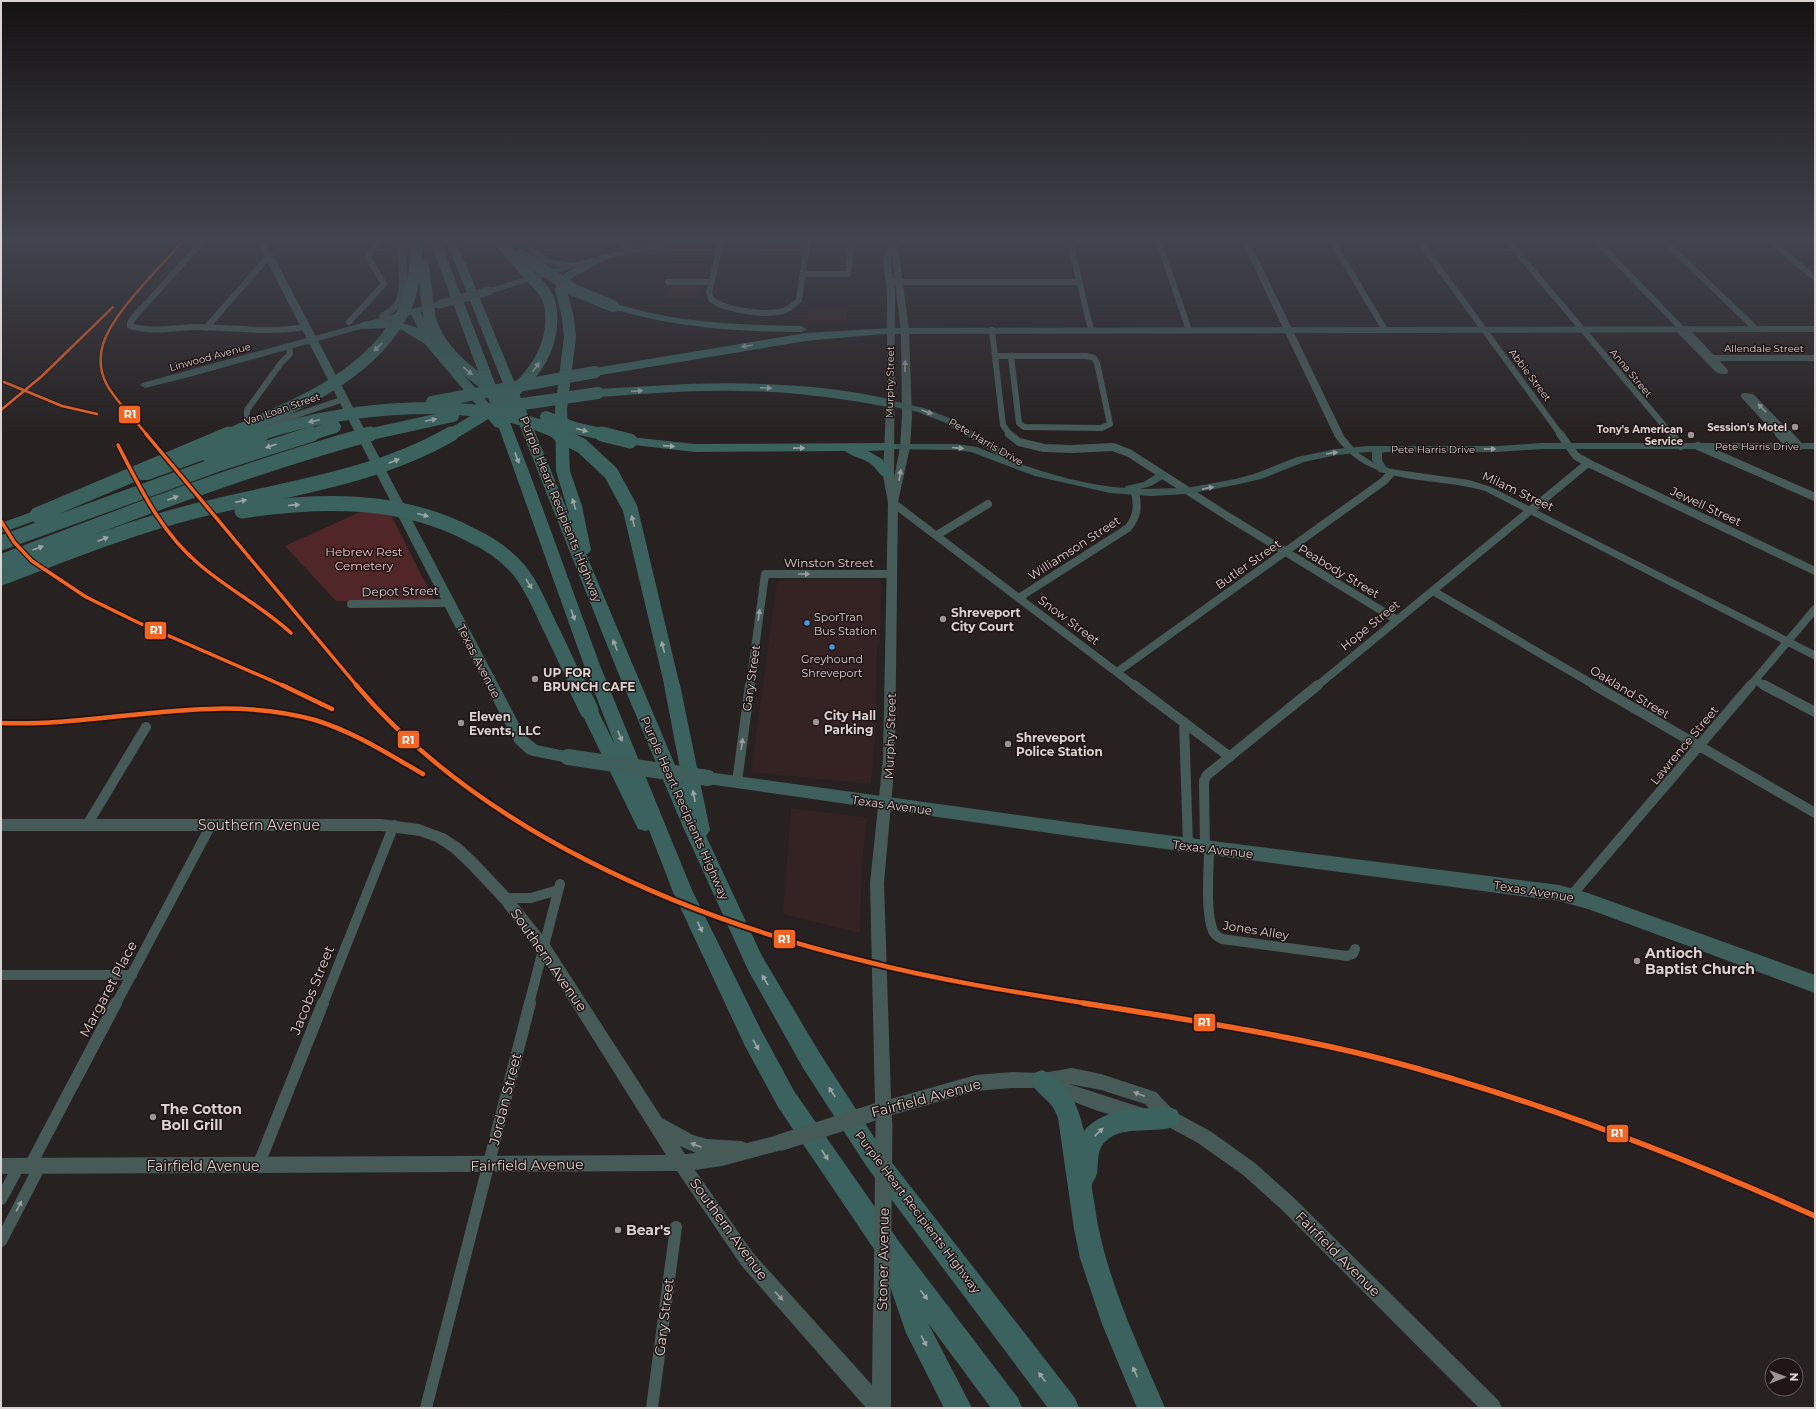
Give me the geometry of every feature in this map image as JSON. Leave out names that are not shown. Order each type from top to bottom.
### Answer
[{"type":"highway","points":[[38,515],[287,410],[325,389],[344,376],[378,348],[399,320],[408,304]]},
{"type":"highway","points":[[428,304],[430,320],[444,347],[457,362],[502,397],[532,412],[575,428],[630,441],[695,448],[889,447]]},
{"type":"highway","name":"Purple Heart Recipients Highway","points":[[459,304],[507,431],[585,647],[683,892],[753,1038],[786,1099],[891,1252],[1008,1408]]},
{"type":"highway","name":"Purple Heart Recipients Highway","points":[[477,304],[540,458],[568,533],[628,677],[708,862],[759,970],[811,1060],[875,1159],[1065,1408]]},
{"type":"highway","points":[[1,578],[123,532],[154,522],[185,513],[308,486],[386,464],[435,443],[487,413],[516,390],[529,376],[541,360],[551,334],[553,322],[550,304]]},
{"type":"highway","points":[[608,304],[641,314],[711,326],[752,329],[887,331]]},
{"type":"highway","points":[[564,305],[569,326],[570,349],[561,409],[563,471],[575,506],[590,584]]},
{"type":"highway","points":[[415,311],[430,342]]},
{"type":"highway","points":[[363,326],[389,325],[408,327],[420,333],[430,342],[452,370],[507,431]]},
{"type":"highway","points":[[1,543],[221,463],[342,424],[434,402],[595,372],[806,337],[887,331]]},
{"type":"highway","points":[[1,562],[227,478],[329,446],[449,416],[537,401],[598,393],[667,389],[751,387],[812,392],[889,403]]},
{"type":"highway","points":[[1,528],[243,440],[317,420],[402,409],[458,410],[515,419],[545,428],[584,448],[605,467],[618,485],[630,508],[672,685],[708,862]]},
{"type":"highway","points":[[825,447],[853,450],[864,454],[873,458],[884,468],[888,475]]},
{"type":"highway","points":[[1,585],[179,525],[223,514],[275,506],[325,503],[358,504],[403,510],[434,518],[460,528],[494,547],[512,562],[525,578],[535,595],[631,796],[683,892]]},
{"type":"highway","points":[[1042,1081],[1053,1088],[1061,1097],[1073,1136],[1096,1271],[1109,1310],[1151,1408]]},
{"type":"highway","points":[[1089,1237],[1085,1169],[1091,1139],[1102,1128],[1115,1122],[1169,1118]]},
{"type":"highway","points":[[891,1252],[915,1324],[958,1408]]},
{"type":"main road","name":"Texas Avenue","points":[[294,304],[520,739],[533,750],[885,804],[1207,848],[1532,889],[1571,896],[1815,984]]},
{"type":"main road","points":[[363,326],[388,314],[398,304]]},
{"type":"main road","points":[[412,304],[415,311]]},
{"type":"main road","name":"Linwood Avenue","points":[[145,385],[289,347],[441,304]]},
{"type":"main road","points":[[887,331],[1815,328]]},
{"type":"main road","name":"Pete Harris Drive","points":[[889,403],[907,406],[949,421],[1017,461],[1058,479]]},
{"type":"main road","name":"Pete Harris Drive","points":[[889,447],[956,447],[973,449],[1035,474],[1110,490],[1134,492],[1187,491],[1257,477],[1288,463],[1311,456],[1350,450],[1498,449],[1542,446],[1815,446]]},
{"type":"main road","points":[[1383,449],[1377,452],[1377,460],[1387,471]]},
{"type":"main road","points":[[1110,490],[1140,487],[1162,475]]},
{"type":"street","points":[[146,304],[135,316],[130,323],[130,326],[141,328],[265,330],[306,328]]},
{"type":"street","points":[[206,328],[227,304]]},
{"type":"street","points":[[349,322],[366,304]]},
{"type":"street","points":[[718,304],[722,306],[748,311],[771,313],[791,308],[795,304]]},
{"type":"street","name":"Murphy Street","points":[[882,1039],[876,911],[878,858],[890,759],[893,503],[888,475],[889,403],[891,382],[887,331],[889,304]]},
{"type":"street","name":"Murphy Street","points":[[893,503],[898,488],[905,447],[907,406],[905,383],[905,331],[902,304]]},
{"type":"street","points":[[1085,304],[1091,330]]},
{"type":"street","points":[[1179,304],[1189,330]]},
{"type":"street","name":"Milam Street","points":[[1275,304],[1340,437],[1350,450],[1365,462],[1387,471],[1417,478],[1450,479],[1467,482],[1488,489],[1815,656]]},
{"type":"street","points":[[1369,304],[1385,330]]},
{"type":"street","name":"Abbie Street","points":[[1465,304],[1570,447]]},
{"type":"street","name":"Anna Street","points":[[1560,304],[1680,446]]},
{"type":"street","points":[[1658,304],[1718,370],[1725,371],[1714,358],[1682,329]]},
{"type":"street","points":[[1730,304],[1756,329]]},
{"type":"street","name":"Peabody Street","points":[[992,330],[1003,425],[1011,438],[1026,446],[1040,448],[1116,447],[1397,620]]},
{"type":"street","points":[[260,427],[247,418],[247,410],[290,354],[289,347]]},
{"type":"street","points":[[995,356],[1011,356],[1087,356],[1094,358],[1097,363],[1110,424],[1101,428],[1030,428],[1022,426],[1019,423],[1011,356]]},
{"type":"street","name":"Allendale Street","points":[[1714,358],[1815,358]]},
{"type":"street","points":[[1744,396],[1752,398],[1795,446],[1744,396]]},
{"type":"street","name":"Van Loan Street","points":[[226,438],[344,399]]},
{"type":"street","points":[[1698,446],[1815,497]]},
{"type":"street","points":[[1570,447],[1576,456],[1588,463]]},
{"type":"street","name":"Hope Street","points":[[1207,848],[1204,780],[1207,775],[1588,463]]},
{"type":"street","name":"Jewell Street","points":[[1588,463],[1815,571]]},
{"type":"street","name":"Butler Street","points":[[1117,672],[1384,481],[1387,471]]},
{"type":"street","name":"Williamson Street","points":[[1020,597],[1128,528],[1136,518],[1138,512],[1138,505],[1134,492]]},
{"type":"street","name":"Snow Street","points":[[893,503],[1020,597],[1230,757]]},
{"type":"street","points":[[937,535],[988,504]]},
{"type":"street","name":"Winston Street","points":[[765,574],[893,574]]},
{"type":"street","name":"Gary Street","points":[[737,782],[765,574]]},
{"type":"street","name":"Oakland Street","points":[[1433,590],[1815,813]]},
{"type":"street","name":"Depot Street","points":[[351,604],[449,603]]},
{"type":"street","name":"Lawrence Street","points":[[1571,896],[1815,609]]},
{"type":"street","points":[[1755,680],[1815,712]]},
{"type":"street","points":[[1184,722],[1188,845]]},
{"type":"street","points":[[87,825],[146,728]]},
{"type":"street","name":"Southern Avenue","points":[[1,825],[394,826],[430,834],[456,848],[505,898],[544,948],[681,1163],[746,1259],[880,1408]]},
{"type":"street","name":"Margaret Place","points":[[1,1241],[30,1166],[211,825]]},
{"type":"street","name":"Jacobs Street","points":[[258,1166],[394,826]]},
{"type":"street","name":"Jones Alley","points":[[1207,848],[1210,908],[1212,930],[1215,936],[1222,939],[1347,956],[1353,954],[1355,949]]},
{"type":"street","name":"Jordan Street","points":[[426,1408],[559,887],[531,898],[505,898]]},
{"type":"street","points":[[1,975],[132,975]]},
{"type":"street","name":"Stoner Avenue","points":[[880,1408],[882,1304],[882,1039]]},
{"type":"street","name":"Fairfield Avenue","points":[[1,1166],[681,1163],[722,1158],[762,1148],[881,1115],[976,1082],[1012,1080],[1042,1081],[1098,1103],[1148,1117],[1169,1118],[1211,1141],[1249,1169],[1286,1203],[1492,1408]]},
{"type":"street","points":[[656,1124],[680,1138],[700,1147],[718,1149],[762,1148]]},
{"type":"street","name":"Margaret Place","points":[[1,1199],[30,1166]]},
{"type":"street","name":"Gary Street","points":[[652,1408],[676,1227]]},
{"type":"shaded area","points":[[808,308],[847,308],[846,321],[807,321]]},
{"type":"shaded area","points":[[777,581],[881,581],[880,642],[877,643],[876,726],[871,784],[751,772]]},
{"type":"shaded area","points":[[791,808],[867,818],[862,861],[860,933],[783,914]]},
{"type":"green space","name":"Hebrew Rest Cemetery","points":[[369,508],[389,511],[434,600],[336,601],[285,546]]},
{"type":"transit line","name":"R1","points":[[128,304],[118,317],[103,344],[100,358],[101,372],[107,386],[157,448],[360,689],[392,724],[427,756],[480,797],[538,834],[599,866],[664,896],[729,921],[796,943],[863,961],[928,976],[1025,994],[1268,1034],[1380,1059],[1444,1076],[1508,1095],[1633,1139],[1694,1163],[1815,1216]]},
{"type":"transit line","name":"R1","points":[[1,410],[42,376],[113,307]]},
{"type":"transit line","name":"R1","points":[[4,382],[62,406],[97,414]]},
{"type":"transit line","name":"R1","points":[[118,445],[153,510],[186,553],[211,574],[281,623],[291,633]]},
{"type":"transit line","name":"R1","points":[[1,521],[14,542],[32,561],[86,597],[137,622],[294,690],[332,709]]},
{"type":"transit line","name":"R1","points":[[1,723],[49,723],[128,714],[209,709],[236,709],[289,714],[315,720],[340,729],[423,774]]},
{"type":"place","name":"Session's Motel","points":[[1795,427]]},
{"type":"place","name":"Tony's American Service","points":[[1691,435]]},
{"type":"place","name":"Shreveport City Court","points":[[943,619]]},
{"type":"place","name":"SporTran Bus Station","points":[[807,623]]},
{"type":"place","name":"Greyhound Shreveport","points":[[832,647]]},
{"type":"place","name":"UP FOR BRUNCH CAFE","points":[[535,679]]},
{"type":"place","name":"City Hall Parking","points":[[816,722]]},
{"type":"place","name":"Eleven Events, LLC","points":[[461,723]]},
{"type":"place","name":"Shreveport Police Station","points":[[1008,744]]},
{"type":"place","name":"Antioch Baptist Church","points":[[1637,961]]},
{"type":"place","name":"The Cotton Boll Grill","points":[[153,1117]]},
{"type":"place","name":"Bear's","points":[[618,1230]]}]
